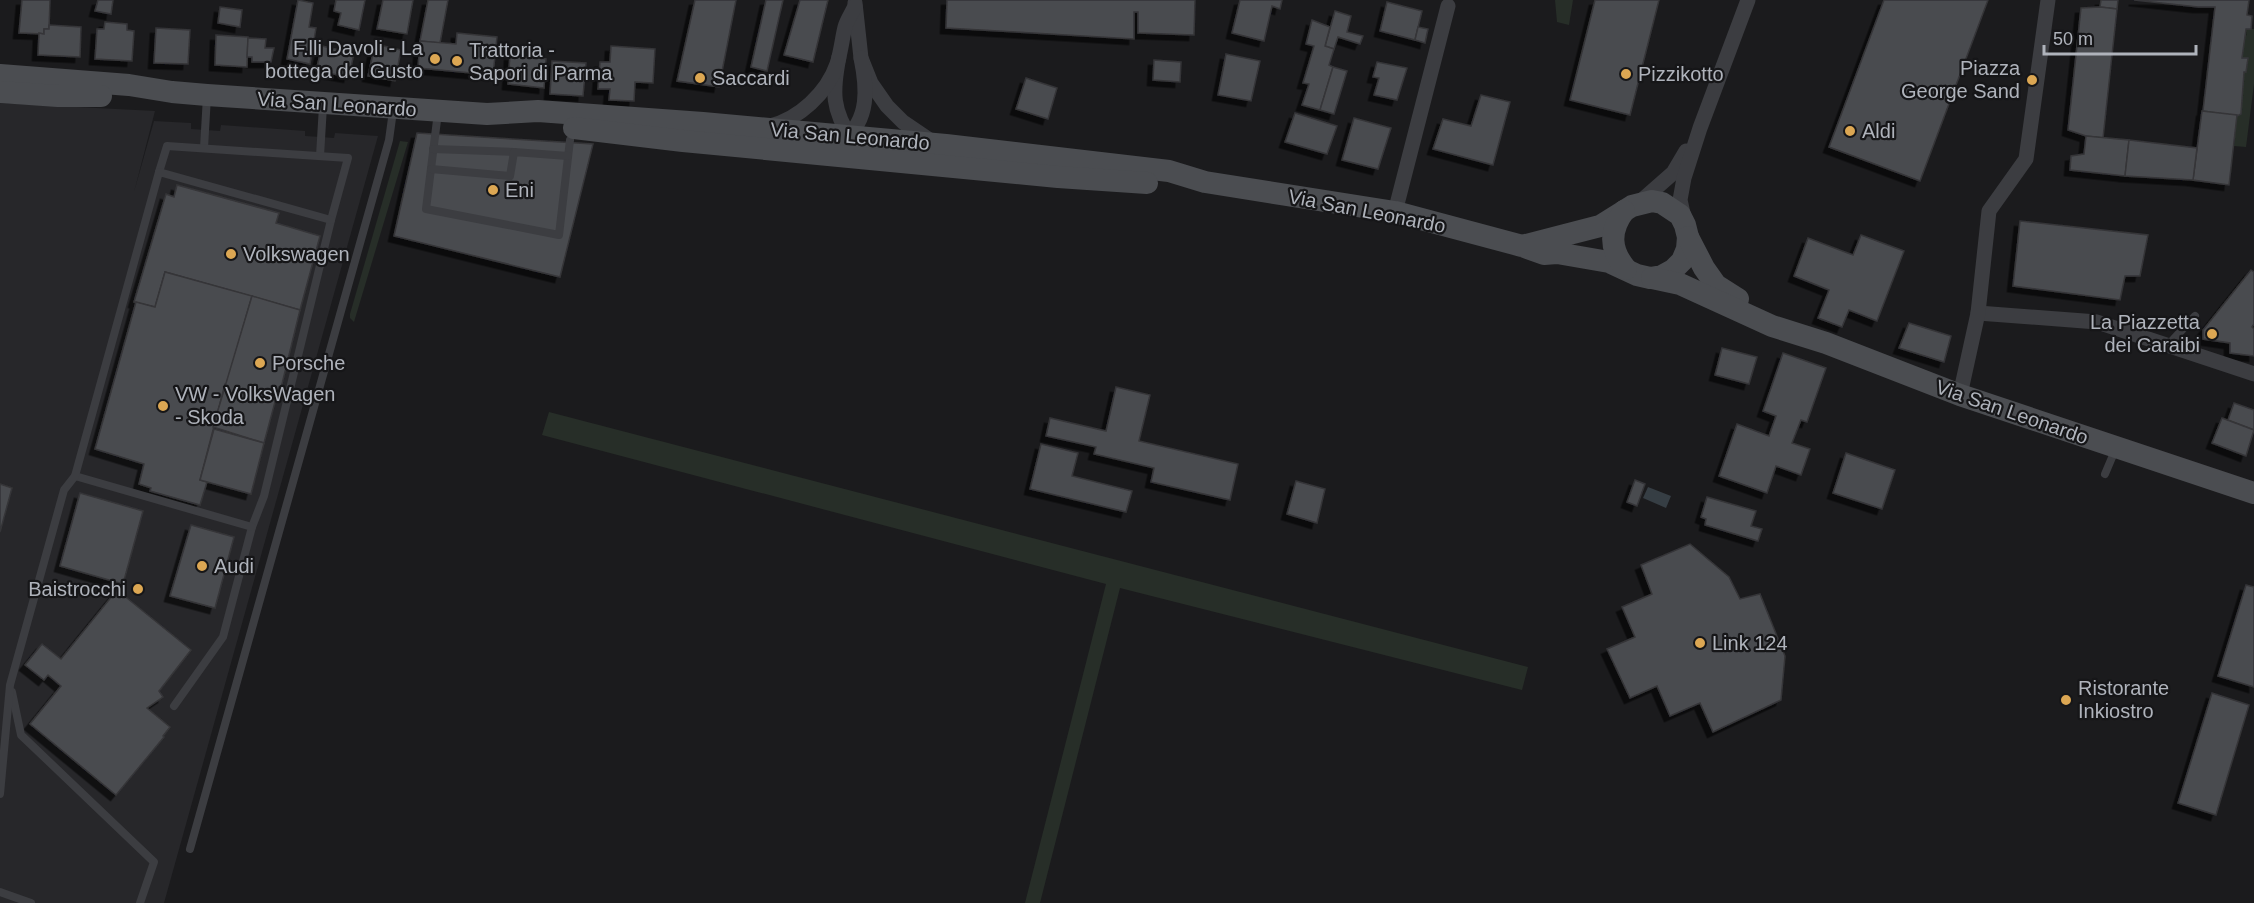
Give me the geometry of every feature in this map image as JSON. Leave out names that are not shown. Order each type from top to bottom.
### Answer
[{"type":"main road","name":"Via San Leonardo","points":[[0,75],[129,85],[197,94],[487,114],[532,123],[683,141],[970,168],[1172,185],[1211,183]]},
{"type":"main road","name":"Via San Leonardo","points":[[0,92],[58,96],[137,97],[197,94]]},
{"type":"main road","name":"Via San Leonardo","points":[[487,114],[538,111],[758,127],[946,145],[1169,171],[1211,183],[1395,212],[1544,254],[1557,253],[1610,262],[1626,269]]},
{"type":"main road","points":[[1522,246],[1600,226],[1632,207],[1652,201],[1662,203],[1680,215],[1687,231],[1687,249],[1682,261],[1662,276],[1650,278],[1637,275],[1626,269],[1618,259],[1613,247],[1612,234],[1616,222],[1632,207]]},
{"type":"main road","name":"Via San Leonardo","points":[[1687,231],[1704,268],[1716,285],[1746,304],[1772,326]]},
{"type":"main road","name":"Via San Leonardo","points":[[1650,278],[1680,284],[1772,326],[1826,343],[1960,395],[2254,493]]},
{"type":"street","points":[[1687,231],[1680,200],[1684,178],[1700,128],[1748,0]]},
{"type":"street","points":[[1960,395],[1978,313],[1989,211],[2026,159],[2048,0]]},
{"type":"street","points":[[856,1],[845,26],[835,81],[835,102],[840,121],[849,136],[855,144],[861,147],[925,154],[956,166],[970,168]]},
{"type":"street","points":[[683,141],[741,137],[832,145],[849,136],[864,111],[865,85],[856,1]]},
{"type":"street","points":[[1395,212],[1448,6]]},
{"type":"street","points":[[758,127],[779,123],[809,104],[828,82],[839,57]]},
{"type":"street","points":[[861,58],[871,83],[895,114],[926,139],[946,145]]},
{"type":"street","points":[[1632,207],[1673,173],[1700,128]]},
{"type":"street","points":[[1978,313],[2097,322],[2177,351],[2254,374]]},
{"type":"lane","points":[[197,94],[204,148]]},
{"type":"lane","points":[[320,156],[323,103]]},
{"type":"lane","points":[[190,849],[389,140],[393,107]]},
{"type":"lane","points":[[438,110],[426,209],[559,235],[570,140]]},
{"type":"lane","points":[[0,794],[10,685],[64,490],[75,476],[167,146],[348,158],[264,496],[252,527],[223,637],[174,706]]},
{"type":"lane","points":[[433,149],[568,156]]},
{"type":"lane","points":[[430,170],[510,176],[514,152]]},
{"type":"lane","points":[[159,172],[331,220]]},
{"type":"lane","points":[[2177,351],[2194,316]]},
{"type":"lane","points":[[2105,474],[2116,447]]},
{"type":"lane","points":[[75,476],[252,527]]},
{"type":"lane","points":[[10,685],[21,735],[154,862],[140,903]]},
{"type":"lane","points":[[0,892],[31,903]]},
{"type":"shaded area","points":[[1555,0],[1573,0],[1569,25],[1557,22]]},
{"type":"shaded area","points":[[2246,29],[2254,29],[2254,84],[2246,147],[2234,146],[2237,116],[2241,114],[2244,72],[2246,72],[2248,59],[2242,58]]},
{"type":"shaded area","name":"Baistrocchi","points":[[0,103],[155,111],[134,192],[154,121],[191,123],[191,129],[220,131],[221,125],[305,131],[305,136],[334,138],[335,133],[378,136],[164,903],[0,903]]},
{"type":"shaded area","points":[[400,141],[408,142],[354,322],[350,314]]},
{"type":"shaded area","points":[[549,412],[1528,667],[1522,690],[1120,588],[1040,903],[1025,903],[1106,584],[542,435]]},
{"type":"shaded area","points":[[1648,487],[1671,496],[1666,508],[1643,498]]},
{"type":"building","points":[[22,0],[50,0],[49,29],[44,29],[44,34],[19,33]]},
{"type":"building","points":[[98,0],[113,0],[111,14],[95,11]]},
{"type":"building","points":[[298,0],[313,3],[309,27],[316,28],[310,64],[287,59]]},
{"type":"building","points":[[336,0],[365,0],[359,30],[338,25],[341,13],[334,11]]},
{"type":"building","points":[[383,0],[413,0],[407,34],[377,29]]},
{"type":"building","points":[[428,0],[448,0],[440,43],[420,41]]},
{"type":"building","points":[[695,0],[736,0],[719,87],[677,81]]},
{"type":"building","points":[[766,0],[783,0],[767,71],[751,67]]},
{"type":"building","points":[[800,0],[828,0],[813,62],[784,55]]},
{"type":"building","points":[[947,0],[1195,0],[1194,35],[1138,33],[1138,12],[1134,12],[1134,39],[946,28]]},
{"type":"building","points":[[1240,0],[1282,0],[1280,9],[1272,6],[1264,41],[1232,33]]},
{"type":"building","points":[[1595,0],[1659,0],[1630,115],[1570,100]]},
{"type":"building","points":[[1884,0],[1988,0],[1920,181],[1829,147]]},
{"type":"building","points":[[2101,0],[2118,0],[2117,9],[2100,7]]},
{"type":"building","points":[[2134,0],[2249,0],[2247,15],[2252,16],[2251,29],[2246,29],[2242,58],[2248,58],[2246,72],[2244,72],[2241,114],[2237,116],[2203,111],[2215,7]]},
{"type":"building","points":[[1387,2],[1422,11],[1415,40],[1380,31]]},
{"type":"building","points":[[220,7],[242,10],[240,27],[218,23]]},
{"type":"building","points":[[2081,8],[2117,9],[2103,138],[2086,136],[2068,130]]},
{"type":"building","points":[[1335,11],[1351,16],[1347,32],[1363,36],[1360,44],[1338,37],[1334,49],[1325,46]]},
{"type":"building","points":[[1312,20],[1330,27],[1325,46],[1334,49],[1329,65],[1333,67],[1320,110],[1302,105],[1309,84],[1303,83],[1314,46],[1306,44]]},
{"type":"building","points":[[105,22],[127,24],[127,30],[134,31],[132,61],[95,59],[97,29],[104,29]]},
{"type":"building","points":[[49,25],[81,27],[80,57],[38,55],[39,33],[44,34],[44,29],[49,29]]},
{"type":"building","points":[[1418,27],[1428,29],[1425,43],[1415,40]]},
{"type":"building","points":[[156,28],[190,30],[188,64],[154,63]]},
{"type":"building","points":[[457,33],[497,37],[493,75],[418,68],[420,41],[456,44]]},
{"type":"building","points":[[216,35],[248,37],[247,67],[215,65]]},
{"type":"building","points":[[248,38],[266,39],[265,48],[274,48],[271,62],[252,62],[252,57],[247,57]]},
{"type":"building","points":[[375,44],[401,50],[395,81],[368,76]]},
{"type":"building","points":[[322,46],[354,53],[349,77],[316,71]]},
{"type":"building","points":[[611,46],[655,49],[653,83],[635,82],[634,101],[609,100],[610,89],[598,89],[600,62],[610,62]]},
{"type":"building","points":[[1226,54],[1260,61],[1251,101],[1218,95]]},
{"type":"building","points":[[510,55],[546,59],[544,88],[508,84]]},
{"type":"building","points":[[1154,60],[1181,62],[1180,82],[1153,80]]},
{"type":"building","points":[[552,61],[586,63],[583,96],[550,94]]},
{"type":"building","points":[[1377,62],[1407,68],[1397,100],[1374,95],[1379,78],[1373,77]]},
{"type":"building","points":[[1333,67],[1347,71],[1334,114],[1320,110]]},
{"type":"building","points":[[1026,78],[1057,88],[1048,119],[1016,109]]},
{"type":"building","points":[[1481,95],[1510,102],[1493,165],[1433,149],[1443,119],[1471,126]]},
{"type":"building","points":[[2202,111],[2237,115],[2229,185],[2193,180]]},
{"type":"building","points":[[1295,113],[1337,126],[1327,154],[1285,142]]},
{"type":"building","points":[[1354,118],[1391,128],[1378,169],[1342,160]]},
{"type":"building","name":"Eni","points":[[417,133],[593,144],[560,277],[394,236]]},
{"type":"building","points":[[2086,136],[2129,140],[2125,176],[2070,170],[2071,156],[2084,154]]},
{"type":"building","points":[[2129,140],[2197,148],[2193,180],[2125,176]]},
{"type":"building","name":"Volkswagen","points":[[177,185],[279,213],[276,223],[320,236],[300,310],[165,272],[155,307],[134,302],[166,194],[174,197]]},
{"type":"building","points":[[2020,221],[2148,235],[2140,276],[2125,276],[2120,300],[2013,286]]},
{"type":"building","points":[[1861,235],[1904,251],[1877,321],[1849,310],[1842,327],[1818,318],[1829,290],[1794,276],[1808,238],[1853,255]]},
{"type":"building","points":[[2251,270],[2254,272],[2254,324],[2252,327],[2254,329],[2254,356],[2230,353],[2230,343],[2203,339],[2203,330]]},
{"type":"building","name":"VW - VolksWagen - Skoda","points":[[165,272],[252,296],[225,384],[200,480],[207,482],[200,505],[150,491],[151,488],[139,484],[144,464],[95,449],[136,302],[155,307]]},
{"type":"building","name":"Porsche","points":[[252,296],[300,310],[281,388],[279,387],[264,443],[213,427]]},
{"type":"building","points":[[1909,323],[1951,336],[1944,362],[1899,348]]},
{"type":"building","points":[[1722,348],[1757,357],[1749,384],[1715,375]]},
{"type":"building","points":[[1783,353],[1826,368],[1807,422],[1801,420],[1792,443],[1810,449],[1801,475],[1776,466],[1767,493],[1719,476],[1737,424],[1769,436],[1776,416],[1763,411]]},
{"type":"building","points":[[1116,387],[1150,395],[1139,441],[1238,464],[1230,500],[1151,482],[1154,468],[1094,454],[1096,447],[1046,436],[1050,418],[1106,431]]},
{"type":"building","points":[[2234,403],[2254,410],[2254,430],[2228,420]]},
{"type":"building","points":[[2222,418],[2254,430],[2246,456],[2212,443]]},
{"type":"building","points":[[214,429],[264,443],[251,494],[200,480]]},
{"type":"building","points":[[1041,444],[1078,453],[1072,476],[1132,491],[1126,512],[1030,489]]},
{"type":"building","points":[[1846,453],[1895,470],[1882,509],[1833,493]]},
{"type":"building","points":[[1635,480],[1645,484],[1637,506],[1627,502]]},
{"type":"building","points":[[1296,481],[1325,489],[1317,523],[1287,514]]},
{"type":"building","points":[[0,484],[12,488],[0,532]]},
{"type":"building","points":[[80,493],[143,511],[123,584],[60,566]]},
{"type":"building","points":[[1707,497],[1756,511],[1751,526],[1762,529],[1758,541],[1705,525],[1706,519],[1701,517]]},
{"type":"building","name":"Audi","points":[[191,525],[234,537],[215,608],[170,596]]},
{"type":"building","name":"Link 124","points":[[1690,544],[1729,577],[1740,599],[1760,594],[1785,656],[1781,700],[1713,732],[1700,703],[1670,716],[1657,686],[1630,698],[1607,649],[1635,637],[1622,607],[1652,594],[1641,565]]},
{"type":"building","points":[[2246,585],[2254,587],[2254,687],[2218,676]]},
{"type":"building","points":[[117,590],[191,650],[159,691],[163,697],[147,708],[170,727],[116,795],[30,724],[61,686],[48,675],[44,680],[25,665],[42,644],[61,659]]},
{"type":"building","points":[[2212,693],[2249,705],[2216,815],[2178,803]]},
{"type":"place","name":"F.lli Davoli - La bottega del Gusto","points":[[435,59]]},
{"type":"place","name":"Trattoria - Sapori di Parma","points":[[457,61]]},
{"type":"place","name":"Pizzikotto","points":[[1626,74]]},
{"type":"place","name":"Saccardi","points":[[700,78]]},
{"type":"place","name":"Piazza George Sand","points":[[2032,80]]},
{"type":"place","name":"Aldi","points":[[1850,131]]},
{"type":"place","name":"Eni","points":[[493,190]]},
{"type":"place","name":"Volkswagen","points":[[231,254]]},
{"type":"place","name":"La Piazzetta dei Caraibi","points":[[2212,334]]},
{"type":"place","name":"Porsche","points":[[260,363]]},
{"type":"place","name":"VW - VolksWagen - Skoda","points":[[163,406]]},
{"type":"place","name":"Audi","points":[[202,566]]},
{"type":"place","name":"Baistrocchi","points":[[138,589]]},
{"type":"place","name":"Link 124","points":[[1700,643]]},
{"type":"place","name":"Ristorante Inkiostro","points":[[2066,700]]}]
